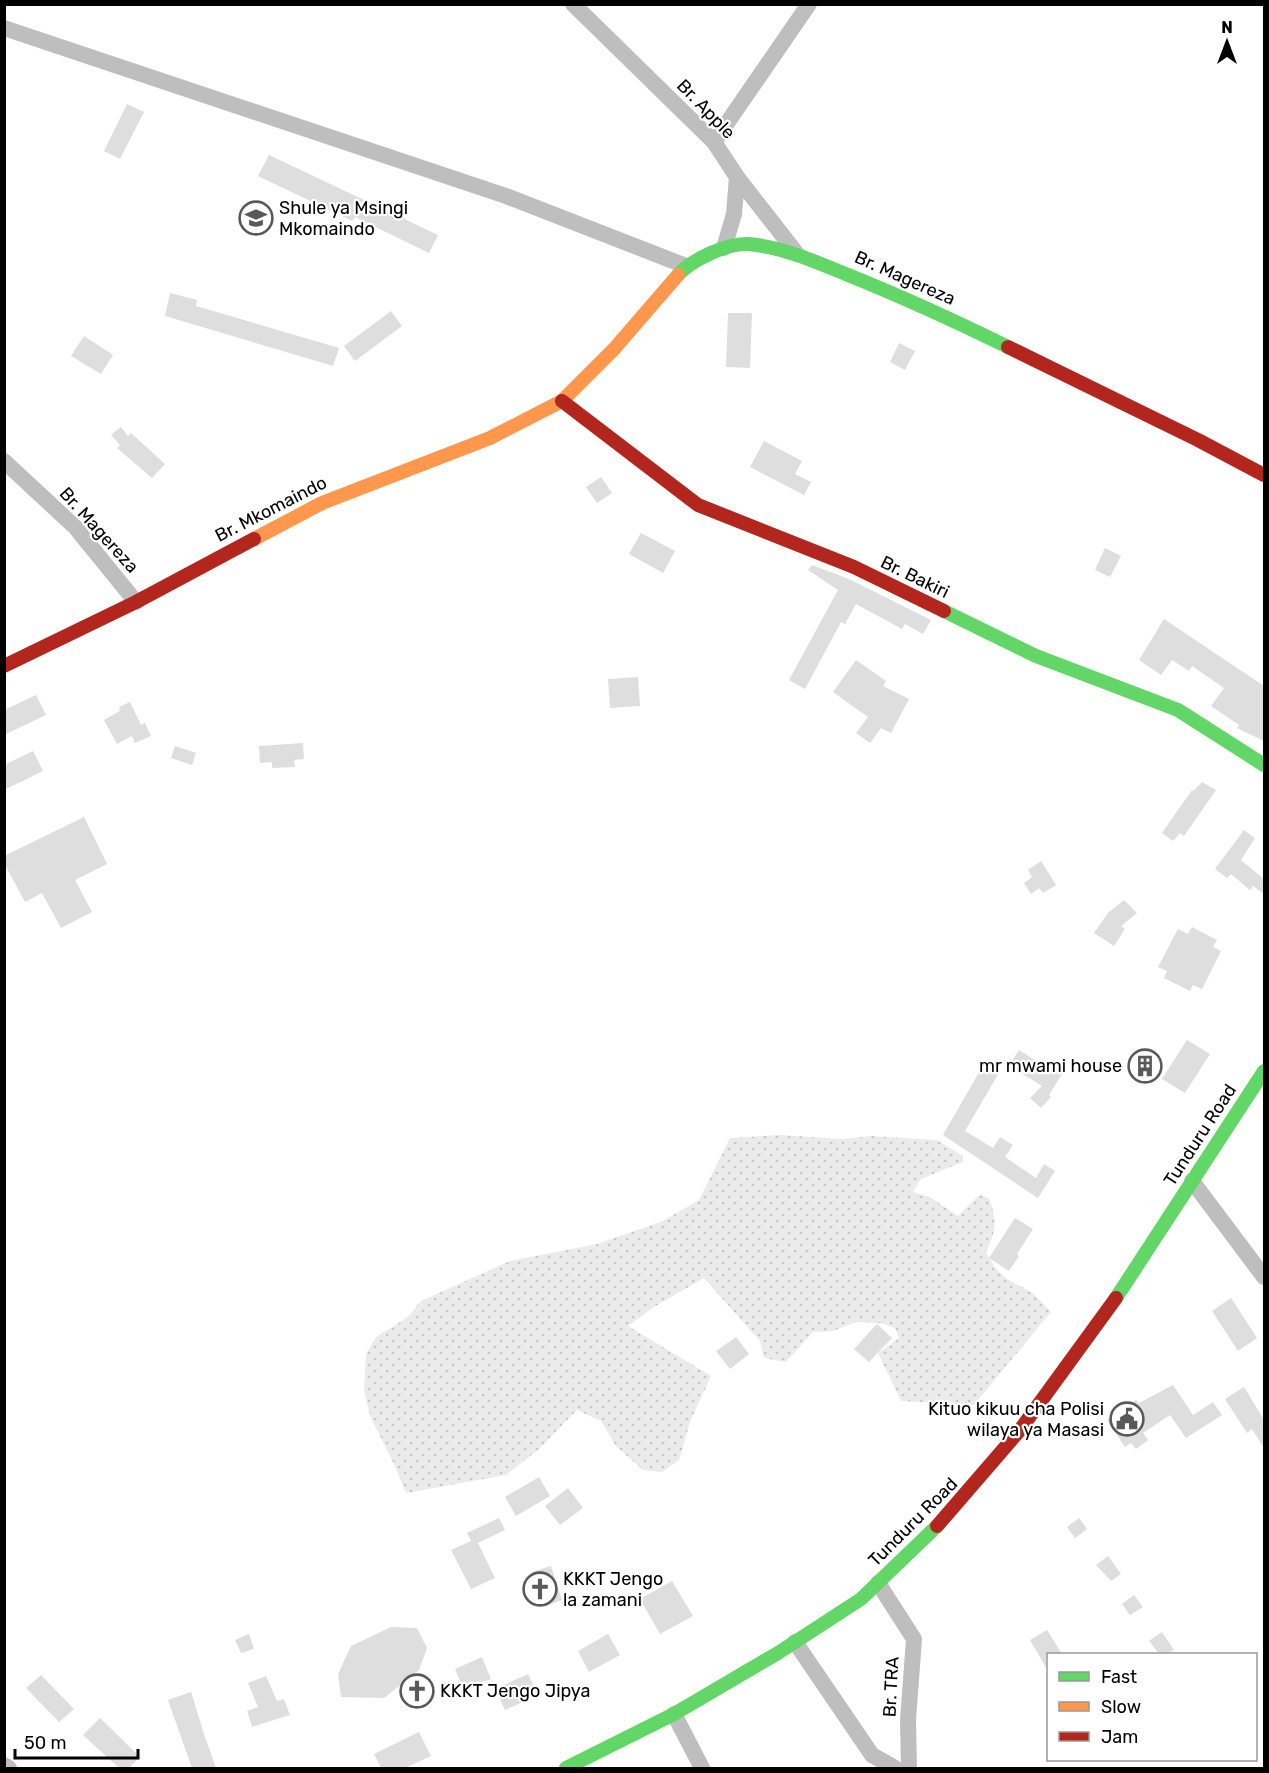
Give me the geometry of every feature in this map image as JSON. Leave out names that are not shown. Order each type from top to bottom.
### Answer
[{"type":"main road","name":"Br. Magereza","points":[[562,401],[614,350],[686,266],[724,248],[746,244],[797,254],[916,302],[1198,440],[1264,475]]},
{"type":"main road","name":"Br. Mkomaindo","points":[[4,666],[136,602],[322,503],[490,438],[562,401]]},
{"type":"main road","name":"Br. Bakiri","points":[[562,401],[698,505],[854,567],[1036,656],[1178,710],[1264,765]]},
{"type":"main road","name":"Tunduru Road","points":[[566,1768],[674,1714],[795,1642],[861,1599],[946,1518],[1020,1430],[1120,1292],[1264,1071]]},
{"type":"street","name":"Br. Apple","points":[[573,4],[714,142],[737,177],[797,254]]},
{"type":"street","points":[[714,142],[809,4]]},
{"type":"street","points":[[4,28],[506,196],[686,266]]},
{"type":"street","points":[[724,248],[734,214],[737,177]]},
{"type":"street","name":"Br. Magereza","points":[[4,461],[75,527],[136,602]]},
{"type":"street","points":[[1192,1181],[1264,1277]]},
{"type":"street","name":"Br. TRA","points":[[878,1583],[914,1639],[908,1720],[909,1768]]},
{"type":"street","points":[[795,1642],[872,1755],[895,1768]]},
{"type":"street","points":[[674,1714],[702,1768]]},
{"type":"street","points":[[4,1765],[9,1768]]},
{"type":"shaded area","points":[[780,1135],[842,1139],[871,1136],[937,1140],[963,1156],[963,1162],[921,1179],[913,1192],[930,1197],[958,1216],[980,1194],[989,1199],[995,1226],[986,1252],[995,1268],[1007,1279],[1033,1293],[1051,1312],[974,1405],[901,1401],[878,1353],[899,1338],[895,1328],[881,1323],[856,1322],[833,1331],[813,1332],[786,1362],[764,1358],[760,1341],[704,1278],[654,1307],[628,1326],[711,1376],[690,1422],[679,1460],[662,1472],[643,1470],[616,1446],[601,1421],[577,1410],[539,1449],[506,1475],[406,1493],[370,1416],[364,1390],[366,1354],[376,1337],[408,1317],[421,1301],[510,1261],[597,1244],[663,1221],[699,1200],[730,1138]]},
{"type":"building","points":[[127,104],[144,112],[120,159],[104,151]]},
{"type":"building","points":[[269,155],[438,235],[429,253],[355,217],[352,221],[258,176]]},
{"type":"building","points":[[170,293],[197,300],[196,306],[339,348],[333,366],[165,316]]},
{"type":"building","points":[[391,311],[402,326],[355,361],[344,346]]},
{"type":"building","points":[[728,313],[752,313],[750,368],[726,367]]},
{"type":"building","points":[[84,336],[113,355],[101,374],[71,356]]},
{"type":"building","points":[[899,343],[915,351],[905,370],[890,362]]},
{"type":"building","points":[[121,427],[128,436],[131,433],[165,464],[152,478],[117,448],[120,445],[111,435]]},
{"type":"building","points":[[764,441],[802,461],[795,474],[811,482],[804,495],[750,467]]},
{"type":"building","points":[[601,477],[612,493],[597,503],[586,487]]},
{"type":"building","points":[[641,533],[675,551],[663,573],[629,554]]},
{"type":"building","points":[[1105,548],[1121,556],[1110,577],[1095,570]]},
{"type":"building","points":[[812,565],[849,579],[931,620],[923,634],[905,624],[902,629],[856,604],[845,624],[841,622],[805,689],[789,680],[838,590],[808,570]]},
{"type":"building","points":[[1164,619],[1264,686],[1264,741],[1237,728],[1239,725],[1211,706],[1224,688],[1192,666],[1189,671],[1172,660],[1161,675],[1139,660]]},
{"type":"building","points":[[856,660],[886,681],[883,686],[909,699],[891,733],[881,728],[870,743],[856,733],[868,717],[833,692]]},
{"type":"building","points":[[638,677],[640,706],[610,708],[608,679]]},
{"type":"building","points":[[36,695],[46,715],[4,735],[4,710]]},
{"type":"building","points":[[130,702],[141,725],[145,723],[151,736],[135,743],[132,736],[117,744],[104,720],[120,711],[119,707]]},
{"type":"building","points":[[303,743],[304,759],[294,760],[295,767],[272,768],[272,762],[260,763],[259,746]]},
{"type":"building","points":[[175,746],[196,753],[192,765],[171,758]]},
{"type":"building","points":[[33,751],[43,771],[4,790],[4,765]]},
{"type":"building","points":[[1202,782],[1216,790],[1184,836],[1180,833],[1173,841],[1162,833],[1192,790]]},
{"type":"building","points":[[84,817],[107,864],[75,880],[92,912],[61,928],[42,893],[25,902],[4,863],[4,856]]},
{"type":"building","points":[[1244,830],[1255,838],[1241,860],[1264,879],[1264,894],[1253,886],[1250,890],[1231,874],[1227,878],[1215,869]]},
{"type":"building","points":[[1041,861],[1056,885],[1043,893],[1039,888],[1031,894],[1024,883],[1032,877],[1028,870]]},
{"type":"building","points":[[1124,900],[1137,913],[1121,926],[1125,929],[1114,946],[1094,933],[1108,913]]},
{"type":"building","points":[[1192,927],[1217,940],[1213,947],[1221,951],[1202,989],[1193,985],[1190,991],[1164,978],[1167,971],[1158,967],[1178,929],[1188,934]]},
{"type":"building","points":[[1187,1040],[1210,1054],[1185,1093],[1162,1079]]},
{"type":"building","points":[[1019,1050],[1055,1073],[1058,1070],[1062,1074],[1049,1095],[1051,1097],[1041,1108],[1030,1098],[1042,1086],[1009,1065]]},
{"type":"building","points":[[985,1062],[1000,1071],[965,1131],[993,1148],[1000,1137],[1013,1145],[1005,1157],[1036,1178],[1044,1164],[1055,1171],[1038,1198],[943,1135]]},
{"type":"building","points":[[1015,1218],[1033,1229],[1009,1271],[989,1258]]},
{"type":"building","points":[[1231,1298],[1257,1338],[1238,1351],[1212,1311]]},
{"type":"building","points":[[877,1324],[892,1338],[869,1362],[854,1349]]},
{"type":"building","points":[[736,1337],[749,1354],[730,1369],[716,1351]]},
{"type":"building","points":[[1173,1385],[1193,1415],[1213,1402],[1222,1415],[1186,1438],[1170,1415],[1143,1433],[1148,1440],[1136,1449],[1131,1443],[1125,1447],[1107,1420],[1136,1400],[1139,1403]]},
{"type":"building","points":[[1244,1387],[1264,1420],[1264,1448],[1252,1429],[1247,1433],[1225,1399]]},
{"type":"building","points":[[539,1477],[550,1496],[516,1516],[505,1497]]},
{"type":"building","points":[[568,1488],[583,1508],[560,1525],[545,1506]]},
{"type":"building","points":[[499,1518],[505,1530],[478,1543],[495,1578],[471,1589],[451,1550],[471,1541],[467,1533]]},
{"type":"building","points":[[1079,1518],[1087,1529],[1075,1538],[1067,1527]]},
{"type":"building","points":[[1108,1556],[1121,1574],[1111,1581],[1096,1565]]},
{"type":"building","points":[[551,1566],[562,1600],[543,1607],[532,1572]]},
{"type":"building","points":[[672,1581],[693,1616],[660,1634],[640,1599]]},
{"type":"building","points":[[1134,1595],[1143,1607],[1130,1615],[1122,1604]]},
{"type":"building","points":[[391,1627],[417,1628],[427,1648],[419,1670],[384,1698],[341,1697],[338,1674],[351,1646]]},
{"type":"building","points":[[1047,1630],[1061,1653],[1047,1653],[1047,1669],[1030,1640]]},
{"type":"building","points":[[1162,1632],[1174,1650],[1169,1653],[1158,1653],[1149,1641]]},
{"type":"building","points":[[249,1634],[254,1649],[241,1653],[235,1640]]},
{"type":"building","points":[[608,1634],[620,1655],[589,1672],[578,1651]]},
{"type":"building","points":[[482,1657],[491,1679],[463,1688],[455,1669]]},
{"type":"building","points":[[528,1674],[538,1695],[505,1710],[495,1689]]},
{"type":"building","points":[[41,1675],[74,1709],[59,1722],[26,1688]]},
{"type":"building","points":[[266,1676],[277,1701],[284,1699],[290,1715],[252,1727],[247,1711],[258,1707],[248,1683]]},
{"type":"building","points":[[191,1692],[216,1768],[192,1768],[168,1700]]},
{"type":"building","points":[[100,1718],[140,1757],[129,1768],[119,1768],[83,1735]]},
{"type":"building","points":[[419,1732],[431,1756],[405,1768],[381,1768],[374,1754]]},
{"type":"traffic: fast","points":[[678,275],[700,258],[730,246],[748,244],[774,248],[812,260],[889,292],[1008,347]]},
{"type":"traffic: fast","points":[[944,611],[1036,656],[1178,710],[1264,765]]},
{"type":"traffic: fast","points":[[1116,1298],[1264,1071]]},
{"type":"traffic: fast","points":[[566,1768],[674,1714],[778,1653],[861,1599],[937,1526]]},
{"type":"traffic: slow","points":[[254,539],[322,503],[490,438],[562,401],[614,349],[678,275]]},
{"type":"traffic: jam","points":[[1008,347],[1264,475]]},
{"type":"traffic: jam","points":[[562,401],[698,505],[854,567],[944,611]]},
{"type":"traffic: jam","points":[[4,666],[136,602],[254,539]]},
{"type":"traffic: jam","points":[[937,1526],[1020,1430],[1116,1298]]},
{"type":"place","name":"Shule ya Msingi Mkomaindo","points":[[256,218]]},
{"type":"place","name":"mr mwami house","points":[[1145,1066]]},
{"type":"place","name":"Kituo kikuu cha Polisi wilaya ya Masasi","points":[[1127,1419]]},
{"type":"place","name":"KKKT Jengo la zamani","points":[[540,1589]]},
{"type":"place","name":"KKKT Jengo Jipya","points":[[417,1691]]}]
